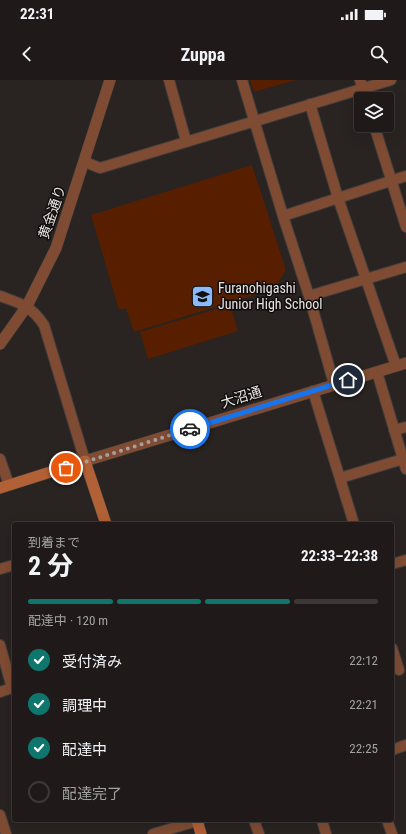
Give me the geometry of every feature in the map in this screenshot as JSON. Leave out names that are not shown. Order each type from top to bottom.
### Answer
[{"type":"main road","points":[[4,487],[86,462],[105,522]]},
{"type":"main road","points":[[198,822],[201,834]]},
{"type":"street","name":"黄金通り","points":[[0,344],[27,306],[56,248],[85,162],[110,80]]},
{"type":"street","points":[[169,80],[186,141]]},
{"type":"street","points":[[242,80],[282,216],[309,296],[334,384]]},
{"type":"street","points":[[85,162],[100,168],[310,104],[362,84],[391,80]]},
{"type":"street","points":[[310,104],[338,198],[366,279],[401,364]]},
{"type":"street","points":[[376,132],[406,227]]},
{"type":"street","points":[[282,216],[406,176]]},
{"type":"street","points":[[309,296],[406,267]]},
{"type":"street","points":[[0,296],[27,306],[38,315],[44,325],[86,462]]},
{"type":"street","name":"大沼通","points":[[86,462],[401,364]]},
{"type":"street","points":[[340,478],[404,464],[377,372]]},
{"type":"street","points":[[313,391],[353,522]]},
{"type":"street","points":[[394,430],[406,427]]},
{"type":"street","points":[[0,459],[4,487]]},
{"type":"street","points":[[394,563],[406,560]]},
{"type":"street","points":[[0,569],[12,566]]},
{"type":"street","points":[[0,645],[12,685]]},
{"type":"street","points":[[394,654],[399,670]]},
{"type":"street","points":[[0,692],[12,688]]},
{"type":"street","points":[[394,749],[406,745]]},
{"type":"street","points":[[0,815],[6,834]]},
{"type":"street","points":[[153,834],[191,822]]},
{"type":"street","points":[[255,822],[259,834]]},
{"type":"street","points":[[323,822],[326,834]]},
{"type":"street","points":[[388,822],[392,834]]},
{"type":"shaded area","points":[[250,80],[296,80],[254,92]]},
{"type":"shaded area","points":[[252,165],[286,270],[274,289],[134,332],[126,308],[119,310],[91,215]]},
{"type":"shaded area","points":[[230,305],[238,331],[148,359],[140,332]]},
{"type":"way so far","points":[[66,468],[190,429]]},
{"type":"place","name":"Furanohigashi Junior High School","points":[[203,296]]},
{"type":"route","points":[[190,429],[348,380]]}]
